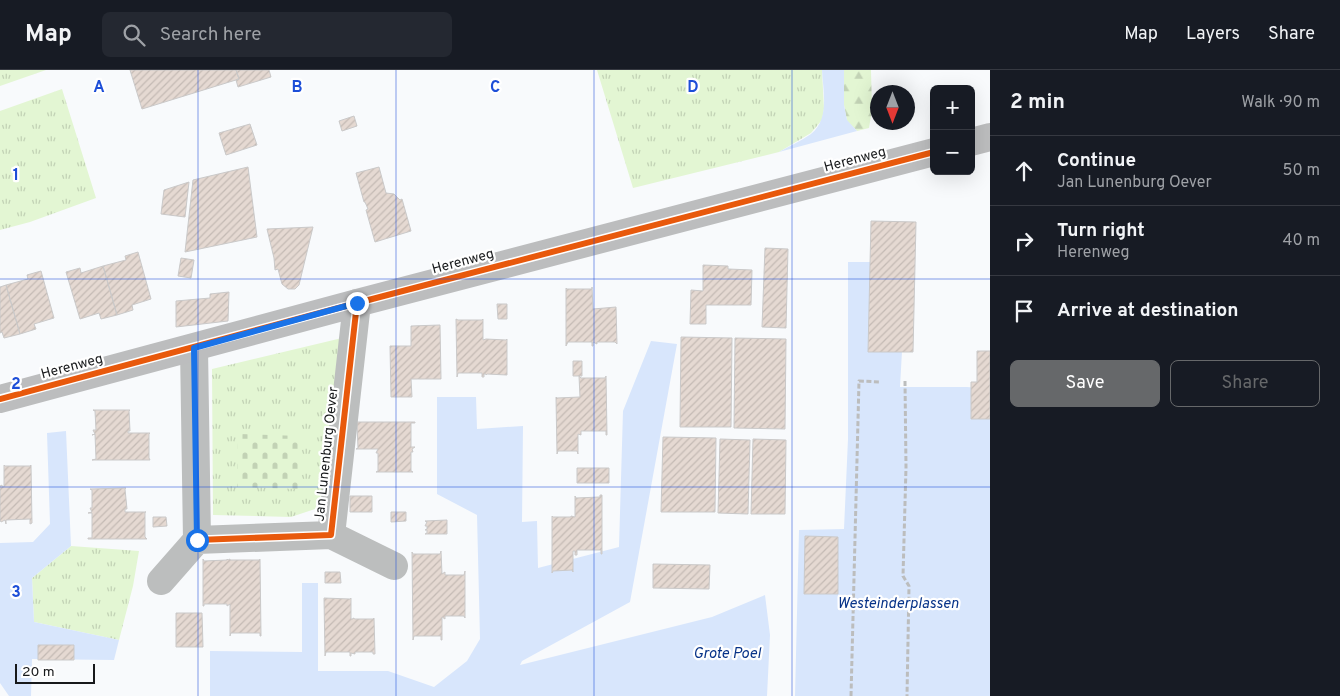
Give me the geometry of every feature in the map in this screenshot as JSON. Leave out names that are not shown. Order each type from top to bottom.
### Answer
[{"type":"street","points":[[975,141],[990,137]]},
{"type":"street","name":"Herenweg","points":[[0,399],[357,303],[930,153]]},
{"type":"street","name":"Jan Lunenburg Oever","points":[[331,535],[357,303]]},
{"type":"street","points":[[161,581],[197,540],[194,348]]},
{"type":"street","name":"Jan Lunenburg Oever","points":[[197,540],[331,535],[394,566]]},
{"type":"path","points":[[851,696],[859,381],[879,382]]},
{"type":"path","points":[[905,381],[906,467],[903,576],[909,586],[907,696]]},
{"type":"green space","points":[[0,70],[46,70],[0,86]]},
{"type":"green space","points":[[597,70],[822,70],[824,109],[822,120],[811,133],[779,152],[633,188]]},
{"type":"green space","points":[[844,70],[871,70],[869,128],[857,131],[847,121],[844,105]]},
{"type":"green space","points":[[62,89],[96,198],[30,222],[0,230],[0,111]]},
{"type":"green space","points":[[342,338],[330,475],[315,509],[291,517],[213,515],[212,369]]},
{"type":"green space","points":[[238,434],[301,436],[299,489],[237,487]]},
{"type":"green space","points":[[71,546],[139,551],[133,586],[119,640],[34,622],[32,578]]},
{"type":"water","points":[[822,70],[844,70],[844,105],[847,120],[857,131],[779,152],[811,134],[821,121],[824,104]]},
{"type":"water","name":"Westeinderplassen","points":[[848,262],[875,262],[902,351],[900,387],[990,389],[990,696],[795,696],[799,530],[844,529],[848,439]]},
{"type":"water","name":"Grote Poel","points":[[651,341],[677,344],[630,602],[522,661],[520,665],[712,617],[765,595],[770,635],[767,696],[210,696],[210,651],[302,652],[302,583],[318,583],[318,671],[388,671],[434,687],[467,661],[480,639],[477,515],[437,494],[437,397],[476,397],[477,429],[523,426],[522,522],[537,521],[538,568],[619,547],[623,411]]},
{"type":"water","points":[[66,431],[71,546],[32,578],[34,622],[119,640],[114,660],[32,659],[31,696],[9,696],[0,683],[0,543],[33,542],[50,524],[47,433]]},
{"type":"building","points":[[130,70],[236,70],[239,79],[142,109]]},
{"type":"building","points":[[236,70],[269,70],[271,77],[238,87],[236,80],[239,79]]},
{"type":"building","points":[[354,116],[357,126],[342,131],[339,121]]},
{"type":"building","points":[[250,124],[257,145],[226,155],[219,133]]},
{"type":"building","points":[[248,167],[257,237],[185,252],[193,180]]},
{"type":"building","points":[[379,167],[386,193],[394,194],[400,200],[402,199],[411,231],[375,242],[366,210],[368,209],[364,202],[356,173]]},
{"type":"building","points":[[189,182],[185,217],[161,214],[164,190]]},
{"type":"building","points":[[871,221],[916,222],[913,352],[868,352]]},
{"type":"building","points":[[313,227],[299,285],[295,289],[288,289],[282,284],[278,269],[275,270],[267,229]]},
{"type":"building","points":[[765,248],[788,249],[786,328],[762,327]]},
{"type":"building","points":[[138,252],[151,299],[132,305],[133,310],[117,315],[103,266],[126,260],[125,256]]},
{"type":"building","points":[[181,258],[194,260],[191,278],[178,276]]},
{"type":"building","points":[[703,265],[728,266],[728,269],[752,270],[751,305],[706,305],[706,324],[690,324],[691,290],[703,291]]},
{"type":"building","points":[[103,266],[117,315],[101,319],[99,313],[80,319],[66,272],[80,268],[81,273]]},
{"type":"building","points":[[41,271],[54,318],[34,324],[36,329],[20,334],[6,285],[28,279],[27,275]]},
{"type":"building","points":[[6,285],[20,334],[4,338],[2,332],[0,333],[0,287]]},
{"type":"building","points":[[592,287],[593,309],[616,307],[617,344],[615,342],[597,342],[597,344],[593,342],[592,346],[592,342],[568,342],[566,346],[566,288],[592,289]]},
{"type":"building","points":[[229,292],[228,321],[176,327],[176,301],[210,298],[210,294]]},
{"type":"building","points":[[497,304],[507,304],[507,319],[498,319]]},
{"type":"building","points":[[456,319],[483,319],[483,340],[507,339],[507,375],[484,374],[484,377],[482,377],[482,373],[458,373],[457,377]]},
{"type":"building","points":[[440,325],[441,379],[411,379],[412,397],[391,397],[390,346],[411,346],[411,326]]},
{"type":"building","points":[[681,337],[732,338],[731,427],[680,427]]},
{"type":"building","points":[[735,338],[786,339],[785,429],[734,428]]},
{"type":"building","points":[[977,351],[990,351],[990,419],[971,419],[971,382],[977,382]]},
{"type":"building","points":[[573,361],[582,361],[582,376],[573,376]]},
{"type":"building","points":[[579,376],[581,378],[605,378],[606,376],[607,435],[606,431],[581,431],[581,435],[578,434],[578,454],[577,451],[558,451],[557,454],[556,397],[580,397]]},
{"type":"building","points":[[93,410],[130,410],[130,431],[128,433],[150,433],[150,460],[92,460],[96,459],[95,434],[93,430],[96,430],[95,411]]},
{"type":"building","points":[[356,422],[415,422],[411,423],[411,447],[415,447],[412,449],[413,452],[411,452],[411,471],[413,472],[376,472],[378,471],[378,453],[376,453],[378,449],[356,449],[358,448]]},
{"type":"building","points":[[663,437],[716,438],[715,512],[661,512]]},
{"type":"building","points":[[720,439],[750,440],[748,514],[718,513]]},
{"type":"building","points":[[753,439],[786,440],[785,514],[751,514]]},
{"type":"building","points":[[4,465],[31,465],[32,523],[30,524],[30,519],[6,520],[6,524],[5,520],[1,522],[0,520],[0,487],[1,485],[4,487]]},
{"type":"building","points":[[577,468],[609,468],[609,483],[577,483]]},
{"type":"building","points":[[126,488],[127,509],[125,509],[125,512],[145,512],[145,537],[147,539],[88,539],[92,538],[92,513],[88,513],[92,512],[90,508],[92,508],[92,490],[90,489]]},
{"type":"building","points":[[602,495],[602,554],[601,550],[577,550],[577,555],[573,551],[573,572],[572,570],[553,571],[552,573],[552,516],[575,517],[575,496],[576,498],[600,497]]},
{"type":"building","points":[[350,496],[372,496],[372,512],[350,512]]},
{"type":"building","points":[[391,512],[406,512],[406,521],[391,522]]},
{"type":"building","points":[[153,517],[166,517],[167,526],[153,527]]},
{"type":"building","points":[[447,520],[447,534],[425,534],[427,533],[427,530],[425,530],[427,526],[425,526],[427,522],[425,521]]},
{"type":"building","points":[[805,536],[838,537],[838,594],[804,594]]},
{"type":"building","points":[[441,551],[442,574],[445,572],[445,575],[464,575],[465,571],[465,618],[464,616],[445,616],[445,619],[442,617],[442,640],[441,636],[414,636],[413,640],[412,552],[413,554],[440,554]]},
{"type":"building","points":[[203,559],[204,561],[260,559],[261,636],[260,633],[231,633],[230,636],[230,604],[227,606],[227,604],[204,604],[203,606]]},
{"type":"building","points":[[653,564],[710,565],[709,589],[653,588]]},
{"type":"building","points":[[325,572],[340,572],[341,583],[325,583]]},
{"type":"building","points":[[324,598],[351,598],[351,619],[374,618],[375,654],[373,652],[355,652],[355,654],[351,653],[350,656],[350,652],[326,652],[325,656]]},
{"type":"building","points":[[176,613],[202,613],[203,647],[176,647]]},
{"type":"building","points":[[38,645],[74,645],[74,660],[38,660]]},
{"type":"cycle path","points":[[0,399],[357,303],[930,153]]},
{"type":"cycle path","points":[[197,540],[331,535],[357,303]]},
{"type":"route","points":[[197,540],[194,348],[357,303]]}]
